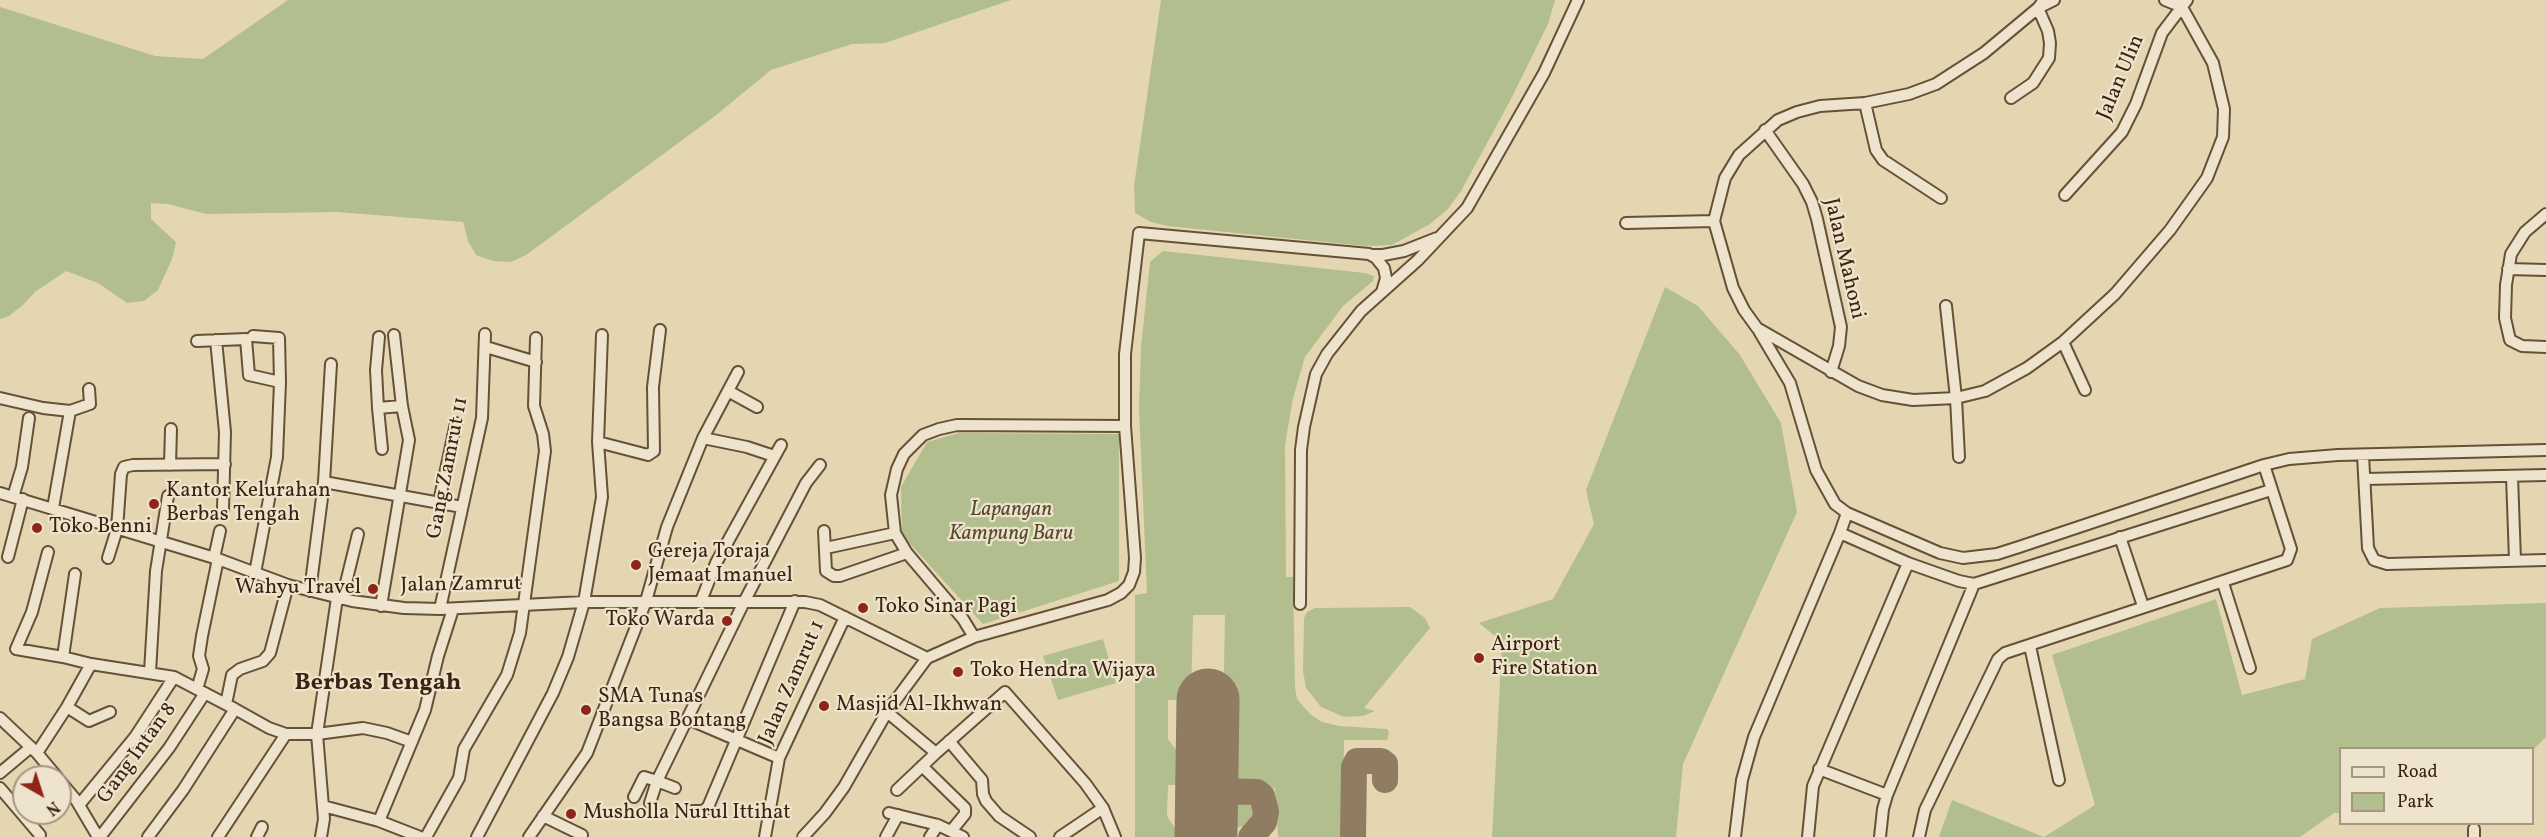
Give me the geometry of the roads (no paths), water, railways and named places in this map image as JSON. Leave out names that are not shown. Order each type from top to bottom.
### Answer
[{"type":"street","points":[[1300,604],[1301,450],[1316,375],[1327,354],[1360,311],[1443,236],[1467,208],[1544,74],[1578,0]]},
{"type":"street","points":[[2054,0],[2041,4],[1984,53],[1936,84],[1909,94],[1865,103],[1820,106],[1778,120],[1739,155],[1725,178],[1714,221],[1733,288],[1744,310],[1780,364],[1798,404],[1822,484],[1835,504],[1847,513],[1940,553],[1963,558],[1979,557],[2019,547],[2264,465],[2314,456],[2546,450]]},
{"type":"street","points":[[1757,328],[1858,386],[1896,398],[1914,400],[1956,398],[1985,391],[2006,382],[2062,342],[2115,294],[2170,230],[2206,178],[2223,137],[2224,109],[2213,63],[2182,2],[2165,0]]},
{"type":"street","name":"Jalan Ulin","points":[[2065,195],[2122,132],[2136,104],[2162,33],[2182,2]]},
{"type":"street","points":[[2011,98],[2033,83],[2049,57],[2050,43],[2041,4]]},
{"type":"street","points":[[1865,103],[1876,150],[1883,159],[1941,198]]},
{"type":"street","name":"Jalan Mahoni","points":[[1765,130],[1803,184],[1817,219],[1840,327],[1839,346],[1831,372]]},
{"type":"street","points":[[2546,214],[2533,223],[2516,243],[2508,269],[2505,318],[2508,336],[2515,344],[2546,347]]},
{"type":"street","points":[[1626,222],[1714,221]]},
{"type":"street","points":[[810,835],[843,788],[886,712],[927,658],[974,637],[1108,600],[1121,593],[1129,585],[1134,572],[1135,558],[1125,426],[1125,354],[1138,233],[1383,255],[1404,251],[1443,236]]},
{"type":"street","points":[[1369,254],[1376,258],[1384,268],[1386,278],[1382,292]]},
{"type":"street","points":[[2508,269],[2546,270]]},
{"type":"street","points":[[1946,306],[1956,398],[1959,457]]},
{"type":"street","points":[[598,442],[648,454],[654,451],[653,387],[660,330]]},
{"type":"street","name":"Gang Zamrut 11","points":[[441,609],[482,417],[485,334]]},
{"type":"street","points":[[381,606],[409,440],[402,406],[394,335]]},
{"type":"street","points":[[477,837],[553,693],[568,657],[584,602],[602,497],[598,442],[602,335]]},
{"type":"street","points":[[254,336],[279,338],[280,382],[277,457],[255,573]]},
{"type":"street","points":[[379,337],[376,370],[382,449]]},
{"type":"street","points":[[426,837],[459,778],[464,749],[507,675],[520,633],[545,451],[543,434],[534,406],[536,338]]},
{"type":"street","points":[[197,341],[246,339],[249,375],[280,382]]},
{"type":"street","points":[[216,340],[225,432],[223,509]]},
{"type":"street","points":[[2062,342],[2085,390]]},
{"type":"street","points":[[486,347],[536,362]]},
{"type":"street","points":[[1780,364],[1791,348]]},
{"type":"street","points":[[310,591],[324,482],[330,364]]},
{"type":"street","points":[[529,837],[574,775],[587,753],[646,601],[659,548],[703,438],[738,372]]},
{"type":"street","points":[[0,398],[43,408],[70,411],[90,404],[89,389]]},
{"type":"street","points":[[728,391],[756,407]]},
{"type":"street","points":[[378,408],[402,406]]},
{"type":"street","points":[[53,508],[70,411]]},
{"type":"street","points":[[8,557],[29,418]]},
{"type":"street","points":[[439,502],[456,423]]},
{"type":"street","points":[[974,637],[963,619],[907,553],[895,533],[891,495],[897,469],[904,454],[923,435],[957,425],[1125,426]]},
{"type":"street","points":[[170,465],[171,429]]},
{"type":"street","points":[[703,438],[747,447],[774,456]]},
{"type":"street","points":[[701,601],[716,563],[781,445]]},
{"type":"street","points":[[2363,455],[2368,548],[2374,560],[2387,564],[2546,560]]},
{"type":"street","points":[[108,558],[117,529],[121,474],[124,467],[225,464]]},
{"type":"street","points":[[650,803],[657,781],[744,602],[806,483],[820,465]]},
{"type":"street","points":[[1919,837],[1925,810],[1998,659],[2005,653],[2143,606],[2280,564],[2290,556],[2291,549],[2264,465]]},
{"type":"street","points":[[2365,479],[2546,475]]},
{"type":"street","points":[[2512,476],[2515,560]]},
{"type":"street","points":[[324,482],[462,507]]},
{"type":"street","points":[[1840,533],[1908,563],[1974,584],[2271,490]]},
{"type":"street","name":"Jalan Zamrut","points":[[0,494],[53,508],[216,559],[288,585],[381,606],[453,609],[584,602],[795,601],[820,605],[927,658]]},
{"type":"street","points":[[150,672],[154,583],[168,496]]},
{"type":"street","points":[[1735,837],[1742,780],[1754,737],[1847,513]]},
{"type":"street","points":[[201,691],[203,669],[199,656],[220,531]]},
{"type":"street","points":[[824,531],[826,571],[837,576],[907,553]]},
{"type":"street","points":[[826,548],[895,533]]},
{"type":"street","points":[[321,837],[324,819],[317,734],[340,598],[358,534]]},
{"type":"street","points":[[2120,537],[2143,606]]},
{"type":"street","points":[[48,552],[32,612],[15,648],[18,651],[174,677],[268,728],[286,734],[317,734],[363,728],[412,742]]},
{"type":"street","points":[[1808,837],[1813,786],[1819,769],[1908,563]]},
{"type":"street","points":[[63,657],[75,574]]},
{"type":"street","points":[[2223,583],[2250,668]]},
{"type":"street","points":[[1880,837],[1883,808],[1887,795],[1974,584]]},
{"type":"street","points":[[148,837],[183,790],[230,706],[232,675],[240,669],[263,661],[270,653],[288,585]]},
{"type":"street","points":[[689,811],[703,811],[708,807],[795,601]]},
{"type":"street","points":[[379,822],[390,790],[425,710],[438,656],[453,609]]},
{"type":"street","name":"Jalan Zamrut 1","points":[[765,837],[779,758],[845,616]]},
{"type":"street","points":[[2030,646],[2059,780]]},
{"type":"street","points":[[0,773],[34,750],[67,707],[90,664]]},
{"type":"street","points":[[79,805],[141,730],[174,677]]},
{"type":"street","name":"Gang Intan 8","points":[[97,836],[169,748],[201,691]]},
{"type":"street","points":[[897,790],[1005,692],[1085,783],[1103,808],[1115,837]]},
{"type":"street","points":[[67,707],[89,721],[110,712]]},
{"type":"street","points":[[886,712],[936,753]]},
{"type":"street","points":[[0,718],[47,765]]},
{"type":"street","points":[[688,718],[779,758]]},
{"type":"street","points":[[218,837],[286,734]]},
{"type":"street","points":[[949,741],[982,780],[986,801],[999,816],[1030,837]]},
{"type":"street","points":[[922,766],[966,809]]},
{"type":"street","points":[[1819,769],[1887,795]]},
{"type":"street","points":[[634,797],[644,777],[675,788]]},
{"type":"street","points":[[0,788],[40,835]]},
{"type":"street","points":[[72,796],[97,836]]},
{"type":"street","points":[[966,809],[986,801]]},
{"type":"street","points":[[323,806],[379,822],[420,837]]},
{"type":"street","points":[[1060,837],[1103,808]]},
{"type":"street","points":[[952,830],[965,814],[966,809]]},
{"type":"street","points":[[886,837],[893,814],[938,825],[963,837]]},
{"type":"street","points":[[543,816],[582,835]]},
{"type":"street","points":[[930,837],[938,825]]},
{"type":"place","name":"Kantor Kelurahan Berbas Tengah","points":[[154,504]]},
{"type":"place","name":"Toko Benni","points":[[37,528]]},
{"type":"place","name":"Gereja Toraja Jemaat Imanuel","points":[[636,565]]},
{"type":"place","name":"Wahyu Travel","points":[[373,589]]},
{"type":"place","name":"Toko Sinar Pagi","points":[[863,608]]},
{"type":"place","name":"Toko Warda","points":[[727,621]]},
{"type":"place","name":"Airport Fire Station","points":[[1479,658]]},
{"type":"place","name":"Toko Hendra Wijaya","points":[[958,672]]},
{"type":"place","name":"Masjid Al-Ikhwan","points":[[824,706]]},
{"type":"place","name":"SMA Tunas Bangsa Bontang","points":[[586,710]]},
{"type":"place","name":"Musholla Nurul Ittihat","points":[[571,814]]},
{"type":"district","name":"Berbas Tengah","points":[[378,685]]},
{"type":"park label","name":"Lapangan Kampung Baru","points":[[1011,523]]}]
